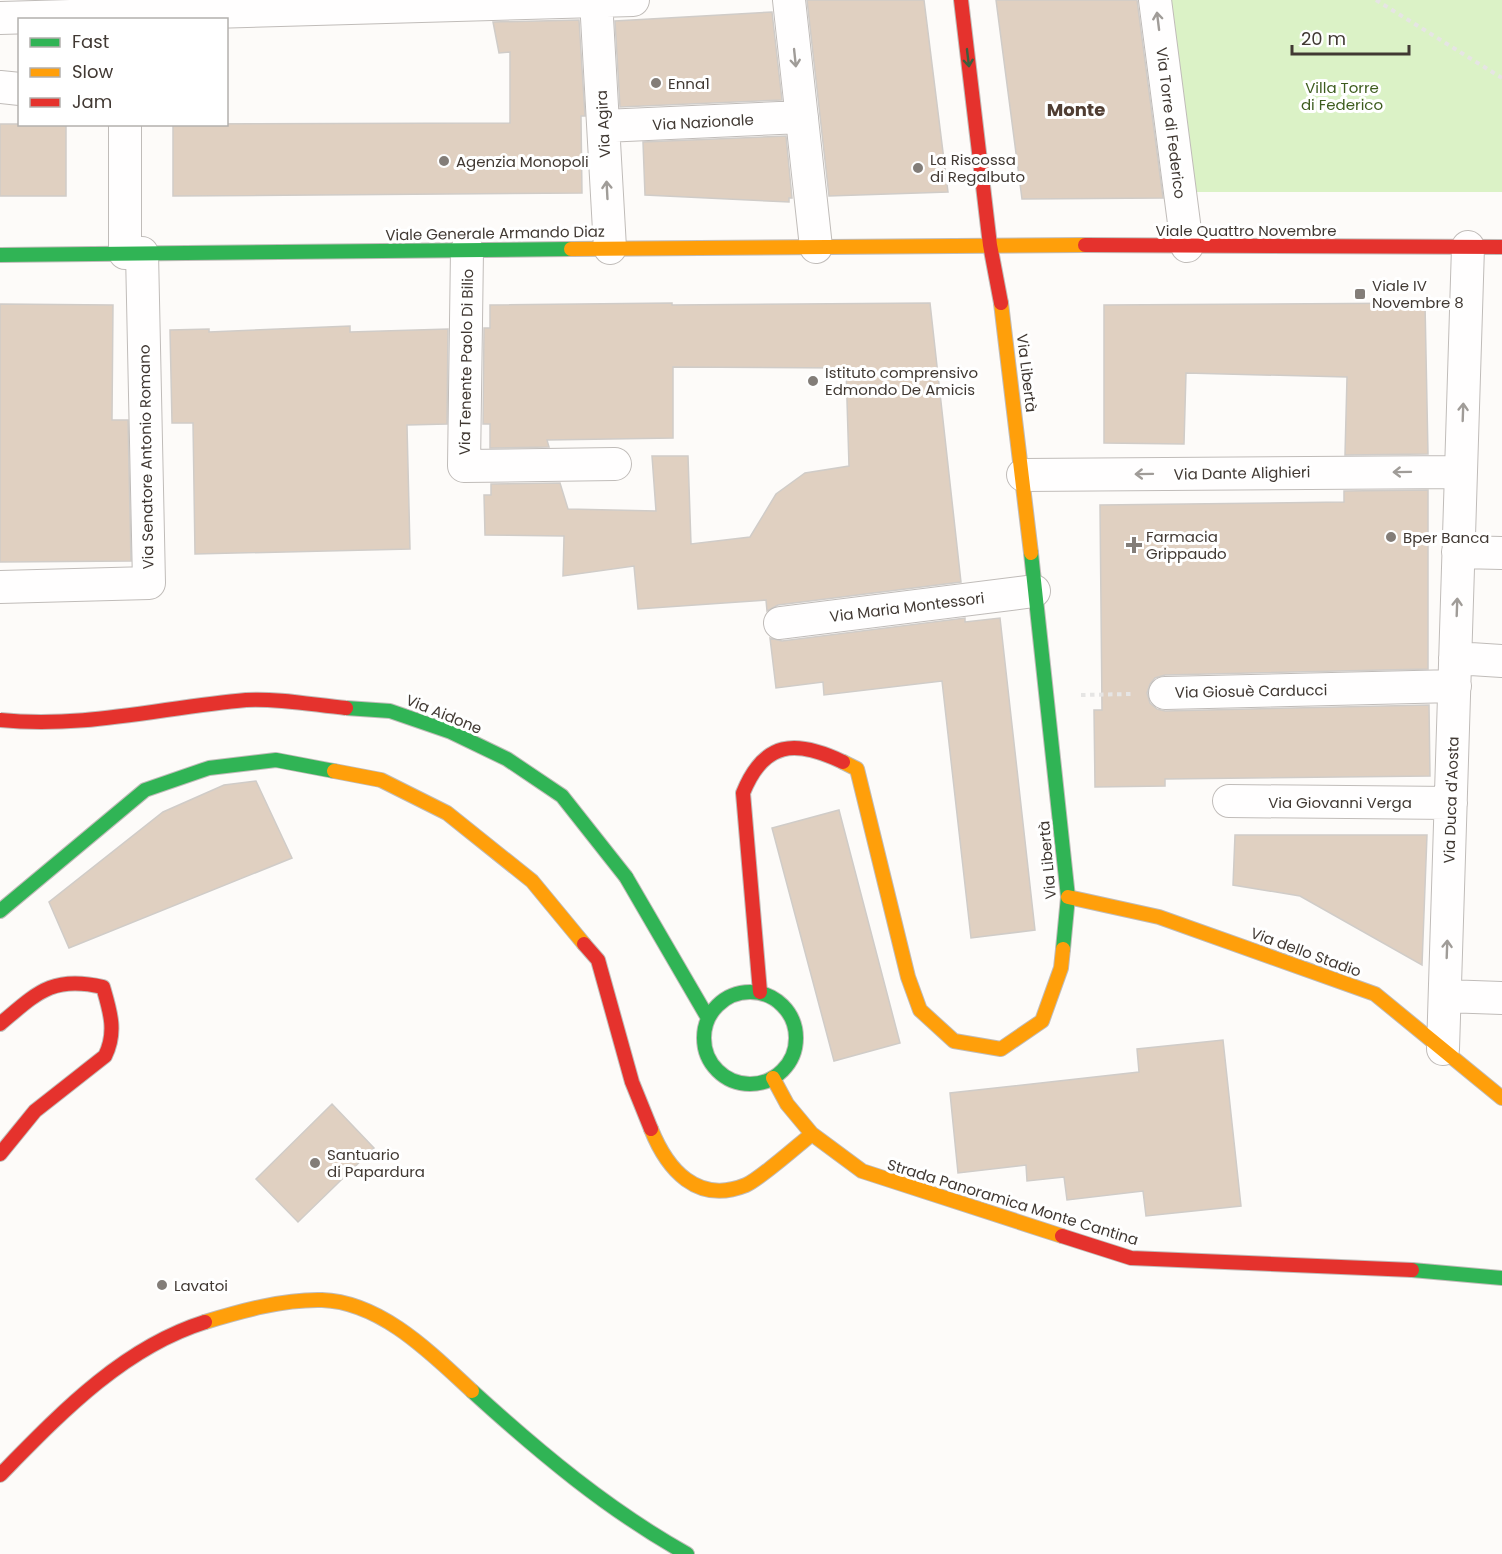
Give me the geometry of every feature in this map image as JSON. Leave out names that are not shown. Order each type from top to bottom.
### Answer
[{"type":"street","points":[[0,18],[140,7],[633,0]]},
{"type":"street","points":[[789,0],[816,247]]},
{"type":"street","name":"Via Libertà","points":[[760,992],[743,793],[757,764],[784,747],[824,751],[857,769],[908,976],[920,1010],[954,1041],[1001,1049],[1042,1021],[1061,968],[1068,897],[1048,696],[1034,591],[1023,475],[999,285],[990,245],[961,0]]},
{"type":"street","name":"Via Torre di Federico","points":[[1155,0],[1187,246]]},
{"type":"street","name":"Via Agira","points":[[596,1],[609,248]]},
{"type":"street","points":[[0,87],[18,88]]},
{"type":"street","name":"Via Nazionale","points":[[604,126],[802,117]]},
{"type":"street","name":"Via Senatore Antonio Romano","points":[[0,587],[149,584],[134,253],[125,126]]},
{"type":"street","name":"Viale Quattro Novembre","points":[[990,245],[1502,247]]},
{"type":"street","name":"Viale Generale Armando Diaz","points":[[0,255],[990,245]]},
{"type":"street","name":"Via Duca d'Aosta","points":[[1443,1049],[1468,247]]},
{"type":"street","name":"Via Tenente Paolo Di Bilio","points":[[467,250],[464,466],[615,464]]},
{"type":"street","name":"Via Dante Alighieri","points":[[1023,475],[1461,472]]},
{"type":"street","points":[[1458,552],[1502,553]]},
{"type":"street","name":"Via Maria Montessori","points":[[780,623],[1034,591]]},
{"type":"street","name":"Via Giosuè Carducci","points":[[1165,693],[1455,672],[1502,661]]},
{"type":"street","name":"Via Aidone","points":[[0,720],[28,723],[94,720],[249,700],[390,711],[451,732],[507,759],[562,796],[626,877],[708,1018]]},
{"type":"street","points":[[0,911],[145,790],[209,768],[276,760],[381,780],[447,813],[532,881],[598,960],[632,1082],[661,1154],[682,1178],[710,1191],[746,1185],[812,1134]]},
{"type":"street","name":"Via Giovanni Verga","points":[[1229,801],[1451,803]]},
{"type":"street","name":"Via dello Stadio","points":[[1068,897],[1159,917],[1375,994],[1443,1049],[1488,1090],[1502,1098]]},
{"type":"street","points":[[0,1024],[49,985],[79,980],[102,987],[111,1010],[113,1038],[104,1060],[26,1119],[0,1154]]},
{"type":"street","points":[[760,992],[784,1006],[795,1031],[795,1045],[791,1058],[773,1078],[759,1083],[744,1084],[731,1080],[718,1072],[709,1061],[704,1047],[704,1033],[708,1018],[714,1008],[729,996],[760,992]]},
{"type":"street","points":[[1445,996],[1502,998]]},
{"type":"street","name":"Strada Panoramica Monte Cantina","points":[[773,1078],[787,1104],[812,1134],[862,1171],[1131,1258],[1399,1269],[1502,1278]]},
{"type":"street","points":[[0,1475],[66,1407],[116,1366],[181,1329],[241,1310],[323,1300],[387,1321],[424,1348],[510,1424],[602,1500],[687,1554]]},
{"type":"path","points":[[1376,0],[1502,78]]},
{"type":"path","name":"Via Giosuè Carducci","points":[[1048,696],[1165,693]]},
{"type":"green space","name":"Villa Torre di Federico","points":[[1170,0],[1502,0],[1502,192],[1193,192]]},
{"type":"building","points":[[807,0],[924,0],[948,192],[829,196]]},
{"type":"building","points":[[996,0],[1137,0],[1163,198],[1022,199]]},
{"type":"building","points":[[772,12],[782,100],[620,107],[615,21]]},
{"type":"building","points":[[579,20],[585,116],[581,116],[582,193],[173,196],[173,126],[510,123],[510,52],[499,53],[493,22]]},
{"type":"building","points":[[0,124],[66,126],[66,196],[0,196]]},
{"type":"building","points":[[786,136],[792,198],[789,198],[789,202],[645,195],[643,142]]},
{"type":"building","points":[[672,303],[672,305],[930,303],[961,582],[778,605],[767,611],[766,600],[638,609],[634,566],[563,576],[564,536],[485,535],[484,495],[491,495],[491,484],[560,483],[568,509],[656,511],[652,456],[688,456],[691,544],[750,537],[776,494],[805,473],[849,466],[846,368],[673,367],[673,438],[547,440],[549,447],[490,448],[490,424],[483,424],[484,328],[490,328],[490,305]]},
{"type":"building","points":[[1425,303],[1428,454],[1345,455],[1347,377],[1186,373],[1184,444],[1104,443],[1104,305]]},
{"type":"building","points":[[0,304],[113,305],[112,420],[128,420],[131,561],[0,562]]},
{"type":"building","points":[[350,326],[350,332],[448,329],[447,424],[407,425],[410,549],[195,554],[193,423],[172,423],[170,330],[209,329],[209,332]]},
{"type":"building","points":[[1428,490],[1428,669],[1165,675],[1155,678],[1147,693],[1150,703],[1157,709],[1165,711],[1429,705],[1430,776],[1165,779],[1165,786],[1095,787],[1094,710],[1102,710],[1100,505],[1344,502],[1344,491]]},
{"type":"building","points":[[965,618],[965,622],[1000,618],[1035,930],[971,938],[942,681],[824,695],[823,682],[776,688],[770,638],[782,641]]},
{"type":"building","points":[[256,781],[292,858],[69,948],[49,902],[163,812],[224,785]]},
{"type":"building","points":[[839,810],[900,1043],[834,1061],[772,828]]},
{"type":"building","points":[[1235,835],[1427,835],[1422,965],[1300,896],[1233,885]]},
{"type":"building","points":[[1223,1040],[1241,1206],[1146,1216],[1143,1191],[1067,1200],[1064,1177],[1027,1181],[1026,1165],[958,1173],[950,1093],[1139,1072],[1137,1049]]},
{"type":"building","name":"Santuario di Papardura","points":[[332,1104],[374,1148],[298,1222],[256,1179]]},
{"type":"traffic: fast","points":[[0,255],[571,249]]},
{"type":"traffic: fast","points":[[1031,553],[1068,897],[1063,949]]},
{"type":"traffic: fast","points":[[346,708],[390,711],[451,732],[507,759],[562,796],[626,877]]},
{"type":"traffic: fast","points":[[0,911],[145,790],[209,768],[276,760],[334,771]]},
{"type":"traffic: fast","points":[[626,877],[708,1018]]},
{"type":"traffic: fast","points":[[750,992],[768,996],[783,1005],[792,1020],[796,1038],[792,1056],[783,1071],[768,1080],[750,1084],[732,1080],[717,1071],[708,1056],[704,1038],[708,1020],[717,1005],[732,996],[750,992]]},
{"type":"traffic: fast","points":[[1412,1270],[1502,1278]]},
{"type":"traffic: fast","points":[[472,1391],[575,1479],[630,1519],[687,1554]]},
{"type":"traffic: slow","points":[[571,249],[1085,245]]},
{"type":"traffic: slow","points":[[1001,303],[1031,553]]},
{"type":"traffic: slow","points":[[843,762],[857,769],[908,977],[920,1010],[954,1041],[1001,1049],[1042,1021],[1061,968],[1063,949]]},
{"type":"traffic: slow","points":[[334,771],[381,780],[447,813],[532,881],[584,944]]},
{"type":"traffic: slow","points":[[1068,897],[1159,917],[1375,994],[1502,1098]]},
{"type":"traffic: slow","points":[[773,1078],[787,1104],[812,1134],[862,1171],[1062,1236]]},
{"type":"traffic: slow","points":[[651,1129],[675,1170],[686,1180],[699,1187],[713,1190],[729,1190],[752,1182],[812,1134]]},
{"type":"traffic: slow","points":[[205,1322],[293,1301],[322,1300],[344,1303],[365,1310],[404,1332],[472,1391]]},
{"type":"traffic: jam","points":[[961,0],[990,245],[1001,303]]},
{"type":"traffic: jam","points":[[1085,245],[1502,247]]},
{"type":"traffic: jam","points":[[0,720],[62,722],[246,700],[283,701],[346,708]]},
{"type":"traffic: jam","points":[[760,992],[743,793],[751,776],[761,763],[771,754],[783,749],[810,750],[843,762]]},
{"type":"traffic: jam","points":[[584,944],[598,960],[632,1082],[651,1129]]},
{"type":"traffic: jam","points":[[0,1024],[46,989],[71,983],[103,987],[110,1013],[111,1030],[109,1047],[105,1056],[35,1111],[0,1154]]},
{"type":"traffic: jam","points":[[1062,1236],[1131,1258],[1412,1270]]},
{"type":"traffic: jam","points":[[0,1475],[69,1407],[119,1366],[146,1348],[205,1322]]},
{"type":"place","name":"Enna1","points":[[656,83]]},
{"type":"place","name":"Agenzia Monopoli","points":[[444,161]]},
{"type":"place","name":"La Riscossa di Regalbuto","points":[[918,168]]},
{"type":"place","name":"Viale IV Novembre 8","points":[[1360,294]]},
{"type":"place","name":"Istituto comprensivo Edmondo De Amicis","points":[[813,381]]},
{"type":"place","name":"Bper Banca","points":[[1391,537]]},
{"type":"place","name":"Farmacia Grippaudo","points":[[1134,545]]},
{"type":"place","name":"Santuario di Papardura","points":[[315,1163]]},
{"type":"place","name":"Lavatoi","points":[[162,1285]]},
{"type":"district","name":"Monte","points":[[1076,109]]}]
